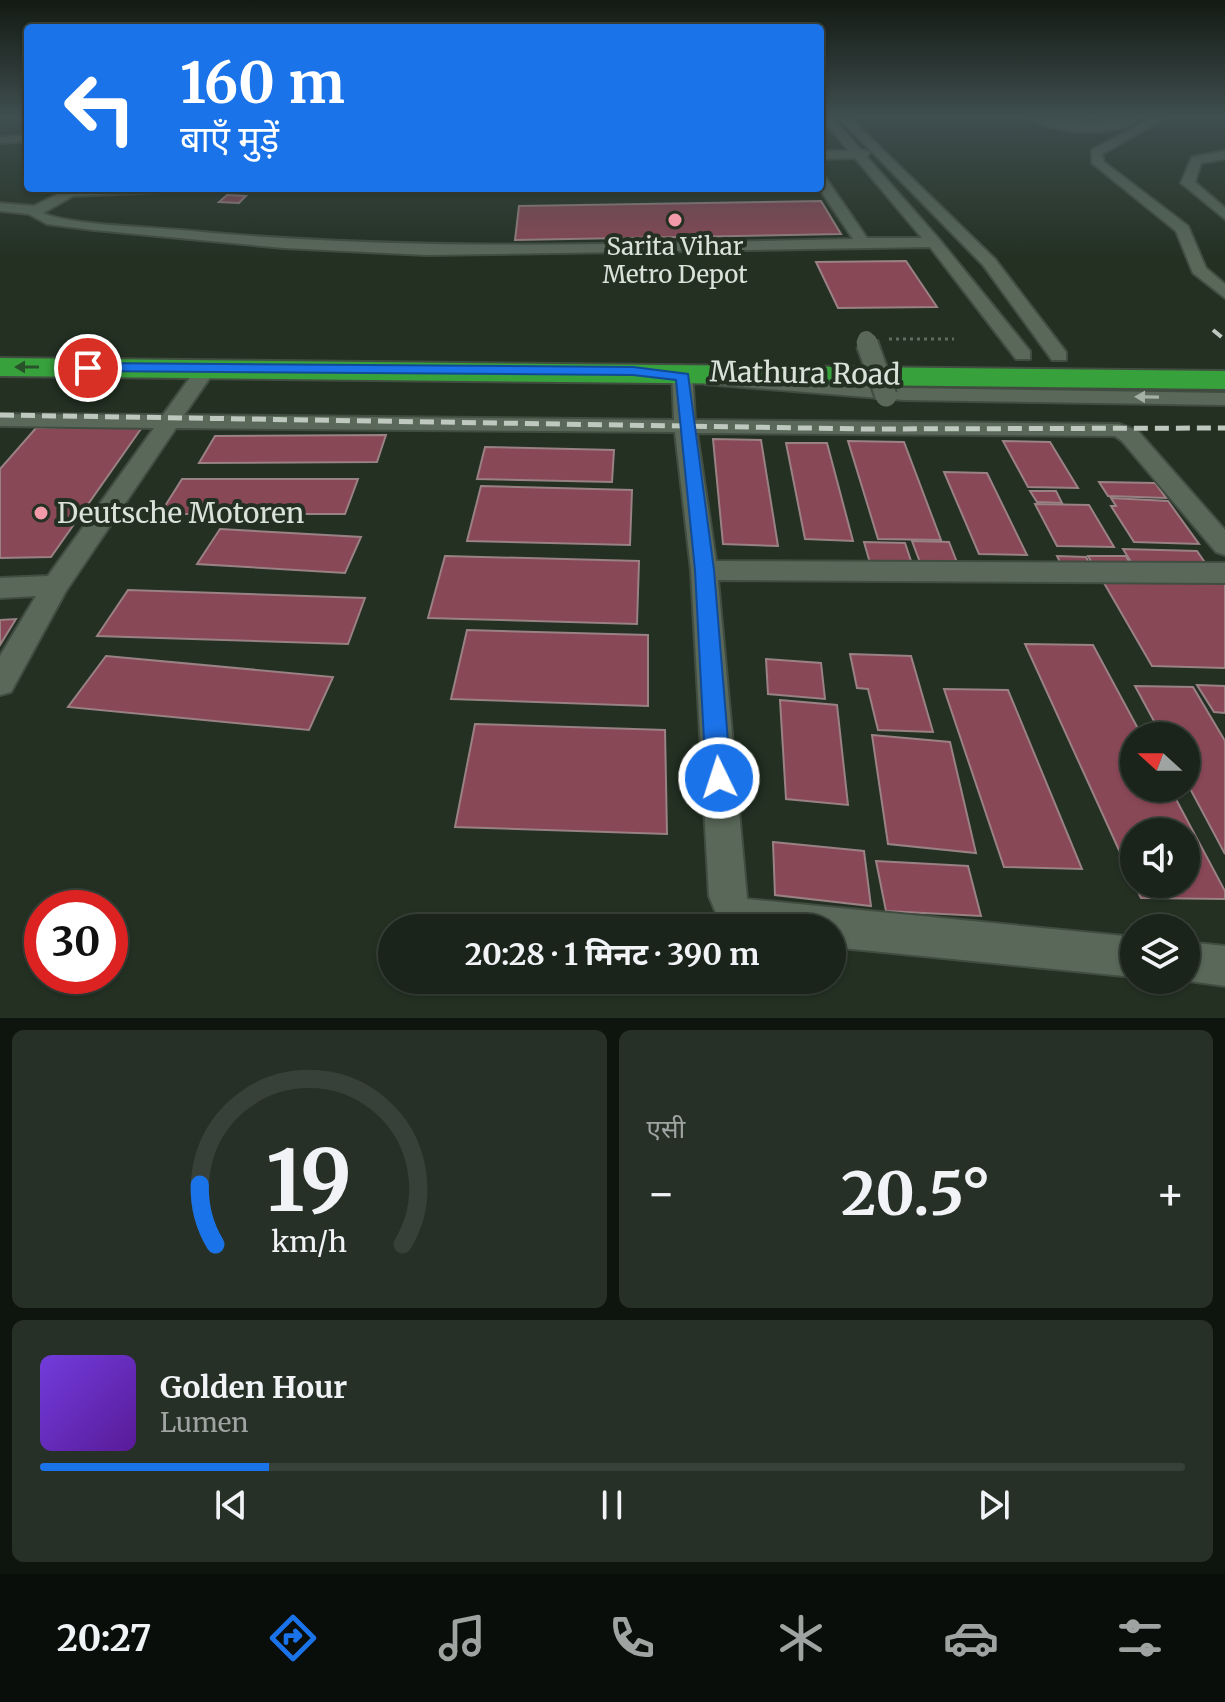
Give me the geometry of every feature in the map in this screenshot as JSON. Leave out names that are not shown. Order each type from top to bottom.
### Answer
[{"type":"highway","name":"Mathura Road","points":[[0,347],[1225,358]]},
{"type":"highway","name":"Mathura Road","points":[[0,367],[633,371],[1225,380]]},
{"type":"street","points":[[865,164],[934,242],[1023,355]]},
{"type":"street","points":[[890,164],[989,262],[1059,356]]},
{"type":"street","points":[[1099,164],[1189,236],[1199,270],[1225,293]]},
{"type":"street","points":[[1195,164],[1188,183],[1216,221]]},
{"type":"street","points":[[824,186],[863,243]]},
{"type":"street","points":[[0,207],[36,210],[70,192]]},
{"type":"street","points":[[36,210],[36,215],[47,220],[118,228],[387,249],[492,251],[934,242]]},
{"type":"street","points":[[1175,223],[1216,221]]},
{"type":"street","points":[[866,339],[886,396]]},
{"type":"street","points":[[0,683],[56,585],[206,369]]},
{"type":"street","points":[[738,914],[734,912],[727,896],[704,570],[685,425],[682,374],[810,389],[1225,399]]},
{"type":"street","points":[[0,420],[180,410],[685,425],[1119,430],[1130,436],[1225,546]]},
{"type":"street","points":[[704,570],[1225,573]]},
{"type":"street","points":[[0,588],[56,585]]},
{"type":"street","points":[[846,929],[1120,956]]},
{"type":"street","points":[[1200,963],[1225,966]]},
{"type":"path","points":[[866,339],[954,339]]},
{"type":"building","points":[[227,195],[246,196],[239,203],[219,202]]},
{"type":"building","name":"Sarita Vihar Metro Depot","points":[[821,201],[841,234],[515,240],[519,206]]},
{"type":"building","points":[[906,261],[937,307],[838,308],[816,262]]},
{"type":"building","name":"Deutsche Motoren","points":[[143,426],[51,557],[0,558],[0,469],[36,428]]},
{"type":"building","points":[[386,435],[377,462],[199,463],[215,436]]},
{"type":"building","points":[[713,439],[761,440],[778,546],[723,544]]},
{"type":"building","points":[[848,441],[904,442],[941,540],[878,539]]},
{"type":"building","points":[[1003,441],[1050,442],[1078,488],[1028,487]]},
{"type":"building","points":[[786,443],[827,443],[853,541],[805,539]]},
{"type":"building","points":[[485,447],[614,450],[612,482],[477,479]]},
{"type":"building","points":[[944,472],[987,473],[1027,555],[979,554]]},
{"type":"building","points":[[182,479],[358,479],[345,514],[160,514]]},
{"type":"building","points":[[1099,482],[1155,483],[1166,498],[1108,496]]},
{"type":"building","points":[[481,486],[632,490],[630,545],[467,541]]},
{"type":"building","points":[[1030,491],[1056,491],[1062,503],[1037,502]]},
{"type":"building","points":[[1111,498],[1168,501],[1199,544],[1134,542],[1111,506],[1116,506]]},
{"type":"building","points":[[1035,504],[1089,505],[1114,547],[1057,546]]},
{"type":"building","points":[[220,529],[361,537],[345,573],[197,564]]},
{"type":"building","points":[[912,541],[949,542],[958,565],[921,565]]},
{"type":"building","points":[[864,542],[905,543],[912,564],[870,563]]},
{"type":"building","points":[[1123,549],[1197,551],[1208,567],[1133,565]]},
{"type":"building","points":[[445,556],[639,561],[637,624],[428,618]]},
{"type":"building","points":[[1057,556],[1086,557],[1091,567],[1062,566]]},
{"type":"building","points":[[1088,556],[1126,556],[1132,567],[1094,566]]},
{"type":"building","points":[[1100,576],[1225,579],[1225,668],[1152,666]]},
{"type":"building","points":[[128,590],[365,598],[348,644],[97,636]]},
{"type":"building","points":[[16,619],[0,645],[0,620]]},
{"type":"building","points":[[467,630],[648,635],[648,706],[451,699]]},
{"type":"building","points":[[1025,644],[1093,645],[1134,722],[1120,722],[1120,802],[1177,802],[1186,818],[1120,818],[1120,852]]},
{"type":"building","points":[[850,654],[911,656],[933,732],[878,730],[868,689],[857,688]]},
{"type":"building","points":[[106,656],[333,677],[309,730],[68,707]]},
{"type":"building","points":[[766,659],[821,663],[825,699],[768,694]]},
{"type":"building","points":[[1197,685],[1225,686],[1225,713],[1214,712]]},
{"type":"building","points":[[1135,686],[1193,687],[1225,741],[1225,854],[1197,802],[1200,802],[1200,722],[1154,722]]},
{"type":"building","points":[[944,689],[1008,690],[1082,869],[1004,867]]},
{"type":"building","points":[[780,700],[837,705],[848,805],[786,799]]},
{"type":"building","points":[[475,724],[665,730],[667,834],[455,827]]},
{"type":"building","points":[[872,735],[950,742],[976,853],[888,844]]},
{"type":"building","points":[[773,842],[864,851],[871,906],[775,895]]},
{"type":"building","points":[[1200,844],[1225,891],[1225,899],[1141,898],[1200,898]]},
{"type":"building","points":[[876,861],[968,866],[981,916],[886,911]]},
{"type":"railway","points":[[1213,330],[1225,340]]},
{"type":"railway","points":[[0,415],[867,429],[1225,428]]},
{"type":"place","name":"Sarita Vihar Metro Depot","points":[[675,220]]},
{"type":"place","name":"Deutsche Motoren","points":[[41,513]]},
{"type":"route","points":[[88,368],[633,371],[683,377],[685,425],[704,570],[719,778]]}]
